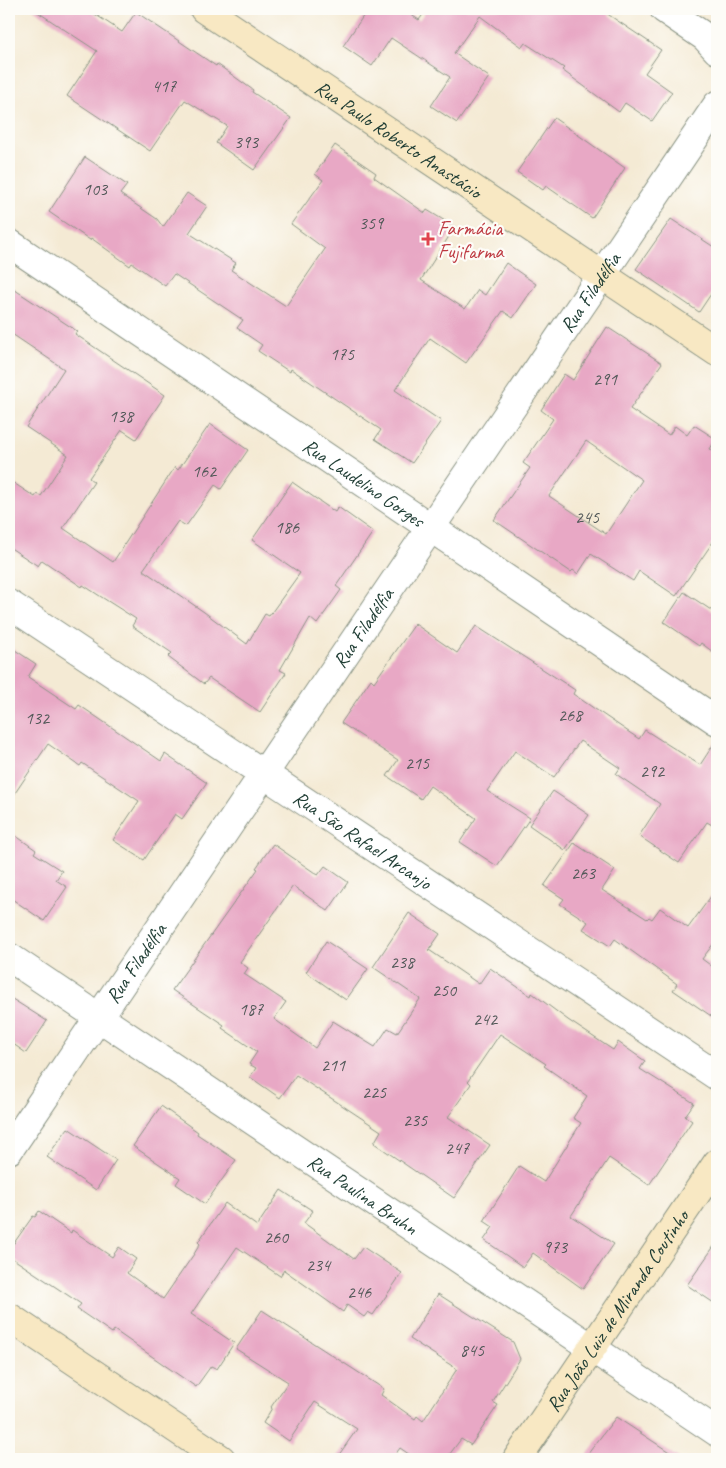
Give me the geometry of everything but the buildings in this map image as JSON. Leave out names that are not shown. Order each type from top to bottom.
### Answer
[{"type":"street","name":"Rua Paulo Roberto Anastácio","points":[[204,9],[717,352]]},
{"type":"street","points":[[664,9],[705,37],[717,50]]},
{"type":"street","name":"Rua Filadélfia","points":[[9,1150],[717,104]]},
{"type":"street","name":"Rua Laudelino Gorges","points":[[9,243],[717,722]]},
{"type":"street","name":"Rua São Rafael Arcanjo","points":[[9,604],[717,1076]]},
{"type":"street","name":"Rua Paulina Bruhn","points":[[9,957],[717,1432]]},
{"type":"street","name":"Rua João Luiz de Miranda Coutinho","points":[[517,1459],[717,1163]]},
{"type":"street","points":[[9,1317],[221,1459]]},
{"type":"place","name":"Farmácia Fujifarma","points":[[428,239]]}]
